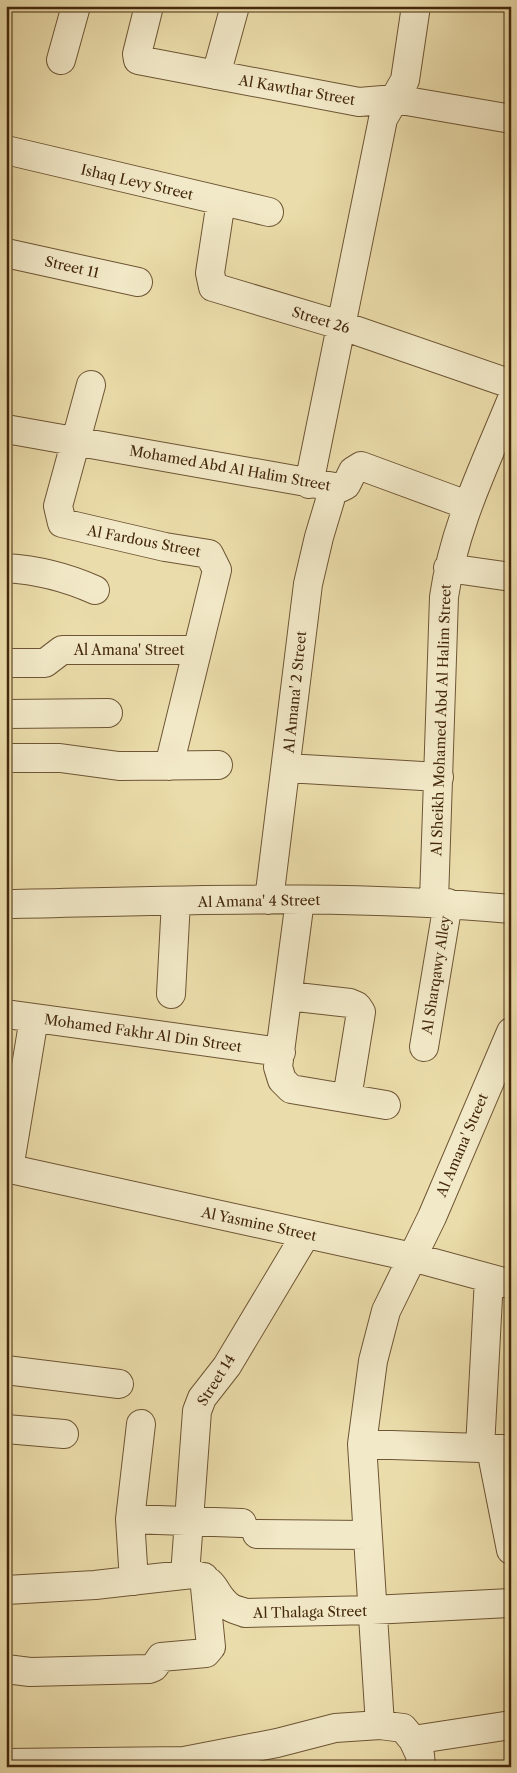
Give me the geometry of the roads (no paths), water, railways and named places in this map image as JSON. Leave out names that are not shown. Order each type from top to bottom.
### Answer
[{"type":"street","points":[[62,60],[76,6]]},
{"type":"street","name":"Al Kawthar Street","points":[[149,6],[137,54],[138,60],[359,102],[395,99],[511,119]]},
{"type":"street","points":[[216,75],[236,6]]},
{"type":"street","name":"Al Amana' 2 Street","points":[[269,900],[287,768],[308,584],[318,537],[321,485],[340,325],[383,119],[405,80],[416,6]]},
{"type":"street","name":"Ishaq Levy Street","points":[[6,150],[269,212]]},
{"type":"street","name":"Street 26","points":[[221,202],[210,274],[213,286],[340,325],[511,384]]},
{"type":"street","name":"Street 11","points":[[6,253],[138,282]]},
{"type":"street","name":"Al Fardous Street","points":[[91,385],[58,506],[62,523],[165,547],[209,554],[215,561],[217,570],[169,766]]},
{"type":"street","name":"Al Sheikh Mohamed Abd Al Halim Street","points":[[441,902],[439,777],[444,597],[448,568],[454,542],[467,506],[511,401]]},
{"type":"street","name":"Mohamed Abd Al Halim Street","points":[[6,429],[76,439],[340,488],[346,485],[353,471],[361,466],[467,506]]},
{"type":"street","points":[[6,568],[29,569],[63,576],[95,590]]},
{"type":"street","points":[[448,568],[511,577]]},
{"type":"street","name":"Al Amana' Street","points":[[6,663],[46,663],[62,650],[197,650]]},
{"type":"street","points":[[6,714],[108,713]]},
{"type":"street","points":[[6,758],[60,758],[108,766],[218,765]]},
{"type":"street","points":[[287,768],[439,777]]},
{"type":"street","points":[[300,900],[278,1067],[282,1080],[291,1088],[386,1105]]},
{"type":"street","name":"Al Amana' 4 Street","points":[[6,904],[300,900],[441,902],[511,909]]},
{"type":"street","points":[[170,994],[176,901]]},
{"type":"street","name":"Al Sharqawy Alley","points":[[424,1047],[441,902]]},
{"type":"street","points":[[288,996],[350,1003],[357,1006],[361,1012],[347,1098]]},
{"type":"street","name":"Mohamed Fakhr Al Din Street","points":[[6,1014],[281,1052]]},
{"type":"street","points":[[8,1168],[34,1018]]},
{"type":"street","name":"Al Amana' Street","points":[[380,1725],[362,1444],[373,1361],[386,1311],[432,1217],[511,1032]]},
{"type":"street","name":"Al Yasmine Street","points":[[8,1168],[412,1257],[500,1281]]},
{"type":"street","name":"Street 14","points":[[6,1669],[30,1672],[149,1669],[154,1667],[161,1657],[206,1653],[211,1647],[195,1576],[189,1520],[197,1411],[202,1398],[227,1366],[306,1234]]},
{"type":"street","points":[[500,1281],[494,1449],[511,1550]]},
{"type":"street","points":[[6,1370],[119,1384]]},
{"type":"street","points":[[134,1581],[130,1519],[141,1424]]},
{"type":"street","points":[[6,1429],[64,1434]]},
{"type":"street","points":[[362,1444],[494,1449]]},
{"type":"street","points":[[130,1519],[189,1520],[250,1528],[367,1535]]},
{"type":"street","points":[[6,1590],[95,1585],[195,1576]]},
{"type":"street","name":"Al Thalaga Street","points":[[195,1576],[214,1585],[219,1596],[230,1607],[245,1613],[372,1610],[511,1602]]},
{"type":"street","points":[[6,1764],[184,1764],[334,1728],[380,1725],[402,1728],[413,1740],[420,1754],[421,1767]]},
{"type":"street","points":[[413,1740],[511,1725]]}]
